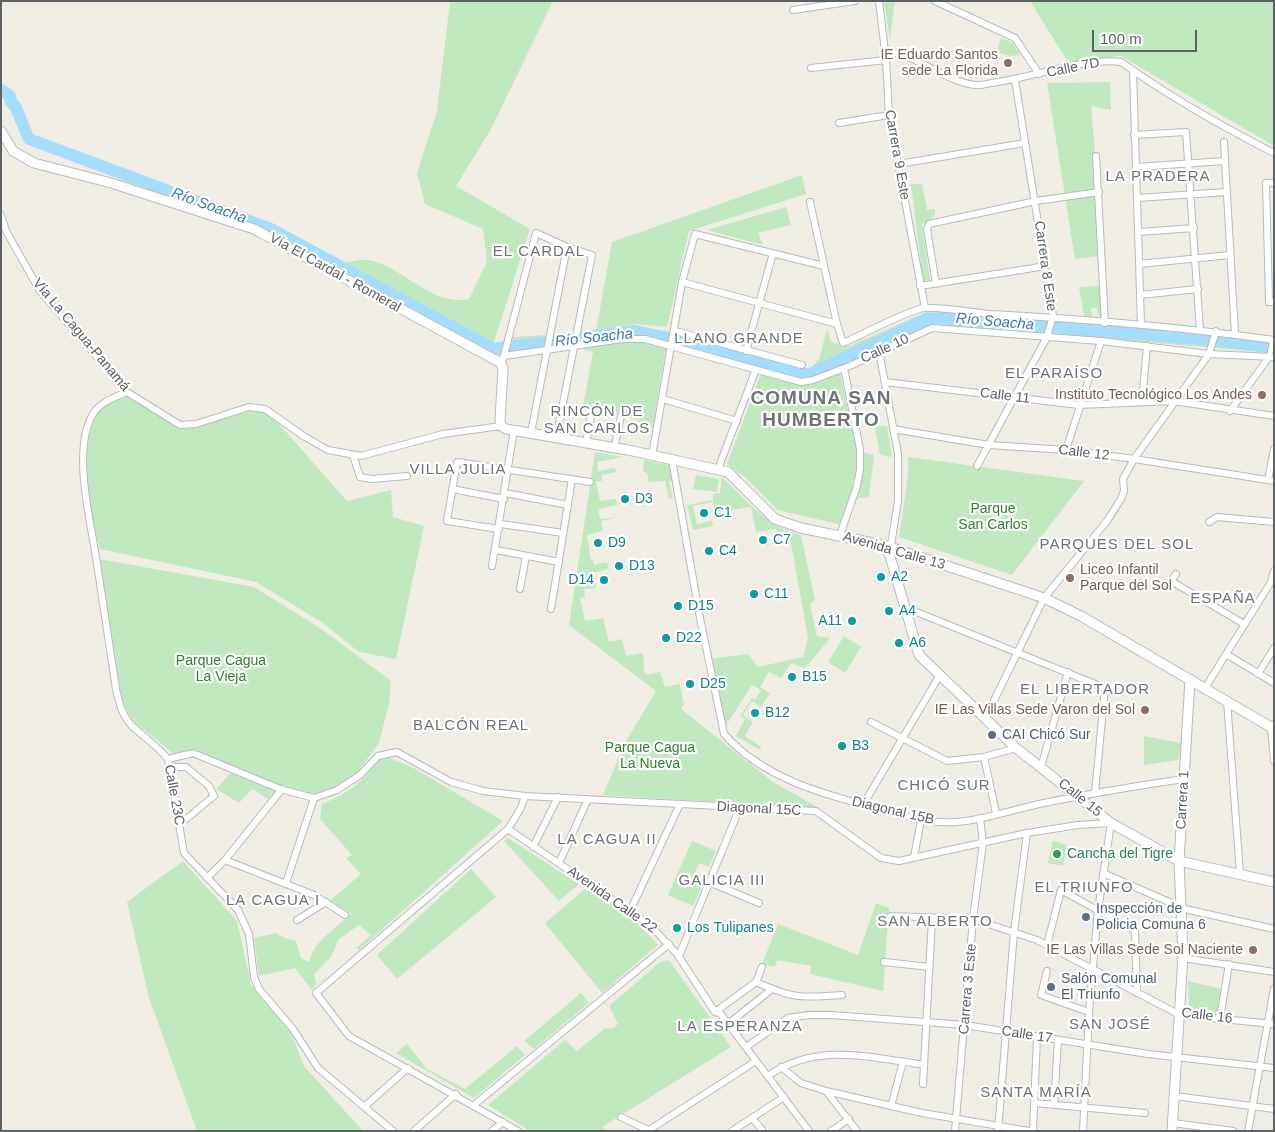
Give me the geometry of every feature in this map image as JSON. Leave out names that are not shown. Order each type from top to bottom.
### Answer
[{"type":"main road","name":"Vía El Cardal - Romeral","points":[[1,131],[13,151],[34,163],[111,183],[254,229],[503,357]]},
{"type":"main road","points":[[501,426],[503,357]]},
{"type":"main road","name":"Avenida Calle 13","points":[[501,426],[556,439],[586,442],[718,469],[736,479],[775,519],[801,528],[887,546],[1044,598],[1081,616],[1273,727]]},
{"type":"main road","points":[[887,546],[904,607]]},
{"type":"main road","name":"Calle 15","points":[[904,607],[919,656],[1016,748],[1111,823],[1179,861],[1274,882]]},
{"type":"main road","name":"Carrera 1","points":[[1172,1127],[1183,958],[1179,861],[1190,679]]},
{"type":"street","points":[[793,10],[855,1]]},
{"type":"street","name":"Carrera 9 Este","points":[[879,1],[886,52],[889,115],[925,308]]},
{"type":"street","points":[[934,1],[1015,38],[1039,74]]},
{"type":"street","name":"Calle 7D","points":[[886,52],[896,53],[975,86],[1111,61],[1121,62],[1224,128],[1274,153]]},
{"type":"street","points":[[811,68],[886,60]]},
{"type":"street","points":[[1133,71],[1140,325]]},
{"type":"street","name":"Carrera 8 Este","points":[[977,466],[1047,337],[1053,316],[1015,80]]},
{"type":"street","points":[[840,124],[889,115]]},
{"type":"street","points":[[1134,135],[1186,132],[1200,330]]},
{"type":"street","points":[[899,164],[1025,142]]},
{"type":"street","points":[[1224,142],[1235,334]]},
{"type":"street","points":[[1096,156],[1105,323]]},
{"type":"street","points":[[1136,167],[1225,161]]},
{"type":"street","points":[[1272,302],[1271,244],[1266,183],[1274,183]]},
{"type":"street","points":[[936,284],[927,229],[928,224],[1036,201],[1099,192]]},
{"type":"street","points":[[1136,198],[1227,192]]},
{"type":"street","points":[[682,282],[837,324],[810,202]]},
{"type":"street","name":"Vía La Cagua-Panamá","points":[[1,215],[6,231],[40,291],[127,392],[180,425],[196,424],[249,407],[265,409],[305,438],[328,450],[361,456],[443,434],[501,426]]},
{"type":"street","points":[[1138,232],[1194,228]]},
{"type":"street","points":[[503,357],[536,233],[567,247],[592,255],[556,439]]},
{"type":"street","points":[[652,456],[673,345],[682,282],[694,234],[824,266]]},
{"type":"street","points":[[531,433],[567,247]]},
{"type":"street","points":[[746,351],[773,253]]},
{"type":"street","points":[[1139,264],[1230,255]]},
{"type":"street","points":[[920,286],[1046,266]]},
{"type":"street","points":[[1140,296],[1198,288]]},
{"type":"street","name":"Calle 10","points":[[837,324],[843,343],[925,308],[1053,316],[1105,323],[1216,331],[1273,340]]},
{"type":"street","name":"Calle 10","points":[[503,357],[548,347],[622,339],[646,340],[673,345],[801,382],[813,380],[844,368],[932,328],[1101,340],[1209,354],[1271,356]]},
{"type":"street","points":[[985,718],[1044,598],[1107,522],[1124,492],[1123,479],[1134,459],[1209,354],[1216,331]]},
{"type":"street","points":[[675,333],[802,365]]},
{"type":"street","points":[[1066,450],[1101,340]]},
{"type":"street","points":[[1230,411],[1271,356],[1273,340]]},
{"type":"street","points":[[1142,402],[1147,346]]},
{"type":"street","points":[[879,351],[898,454],[899,488],[891,545],[887,546]]},
{"type":"street","points":[[840,535],[856,489],[860,470],[860,449],[844,368]]},
{"type":"street","points":[[718,469],[756,369]]},
{"type":"street","name":"Calle 11","points":[[885,382],[1079,405],[1174,401],[1230,411],[1274,416]]},
{"type":"street","name":"Calle 23C","points":[[127,392],[106,401],[93,414],[84,439],[85,499],[96,555],[116,689],[122,709],[131,725],[159,747],[168,759],[184,853],[238,910],[243,919],[249,934],[254,977],[259,989],[293,1029],[318,1068],[394,1131]]},
{"type":"street","points":[[663,399],[737,421]]},
{"type":"street","points":[[586,442],[592,410]]},
{"type":"street","points":[[614,449],[621,416]]},
{"type":"street","name":"Calle 12","points":[[893,429],[989,445],[1066,450],[1271,480]]},
{"type":"street","points":[[492,566],[505,496],[514,430]]},
{"type":"street","points":[[1271,480],[1274,449]]},
{"type":"street","points":[[353,455],[360,477],[372,479],[408,476]]},
{"type":"street","name":"Diagonal 15B","points":[[672,460],[700,618],[724,734],[736,747],[774,773],[828,796],[921,820],[946,823],[980,818],[1078,796],[1184,779]]},
{"type":"street","points":[[563,533],[447,521],[457,462],[590,482]]},
{"type":"street","points":[[551,609],[572,479]]},
{"type":"street","points":[[452,488],[568,505]]},
{"type":"street","points":[[1209,522],[1217,517],[1274,522]]},
{"type":"street","points":[[496,550],[559,562]]},
{"type":"street","points":[[520,589],[526,556]]},
{"type":"street","points":[[1205,688],[1244,624],[1272,583],[1274,571]]},
{"type":"street","points":[[1176,574],[1171,582],[1244,624]]},
{"type":"street","points":[[904,607],[1105,688],[1095,793]]},
{"type":"street","points":[[1258,674],[1274,648]]},
{"type":"street","points":[[1226,654],[1274,683]]},
{"type":"street","points":[[1041,767],[1068,672]]},
{"type":"street","points":[[863,805],[940,675]]},
{"type":"street","points":[[1226,701],[1240,874]]},
{"type":"street","points":[[871,722],[902,740],[947,761],[984,757],[1016,748]]},
{"type":"street","points":[[1273,727],[1274,762]]},
{"type":"street","name":"Diagonal 15C","points":[[314,798],[336,790],[360,776],[378,756],[397,752],[451,782],[483,791],[525,796],[816,811],[881,858],[898,861],[1027,833],[1078,825],[1111,823]]},
{"type":"street","points":[[168,759],[185,753],[193,753],[282,789],[314,798],[286,883]]},
{"type":"street","points":[[984,757],[996,813]]},
{"type":"street","points":[[170,767],[182,766],[191,771],[209,786],[214,796],[180,824]]},
{"type":"street","points":[[207,878],[225,860],[282,789]]},
{"type":"street","points":[[518,1131],[456,1094],[349,1036],[316,993],[508,829],[521,808],[525,796]]},
{"type":"street","points":[[534,847],[558,797]]},
{"type":"street","points":[[559,863],[588,799]]},
{"type":"street","points":[[630,912],[680,804]]},
{"type":"street","points":[[679,956],[740,807]]},
{"type":"street","name":"Carrera 3 Este","points":[[955,1131],[973,919],[983,843],[980,818]]},
{"type":"street","points":[[914,857],[921,820]]},
{"type":"street","points":[[1083,1131],[1086,1109],[1089,1012],[1098,910],[1111,823]]},
{"type":"street","name":"Avenida Calle 22","points":[[508,829],[650,925],[669,944],[679,956],[715,1012],[720,1013],[756,1060],[784,1097],[805,1130]]},
{"type":"street","points":[[998,1128],[1014,932],[1027,833]]},
{"type":"street","points":[[225,860],[286,883],[326,902],[345,914]]},
{"type":"street","points":[[1103,873],[1181,908],[1274,928]]},
{"type":"street","points":[[709,882],[759,902]]},
{"type":"street","points":[[1047,945],[1061,890],[1135,931],[1137,993]]},
{"type":"street","points":[[297,920],[326,902]]},
{"type":"street","name":"Calle 16","points":[[891,916],[973,919],[1047,945],[1180,1015],[1271,1024]]},
{"type":"street","points":[[923,1084],[932,919]]},
{"type":"street","points":[[474,1105],[669,944]]},
{"type":"street","points":[[1183,958],[1274,972]]},
{"type":"street","points":[[884,962],[930,967]]},
{"type":"street","points":[[1220,1018],[1229,964]]},
{"type":"street","points":[[715,1012],[756,982],[762,967]]},
{"type":"street","points":[[1047,971],[1041,995],[1089,1012]]},
{"type":"street","points":[[756,982],[799,998],[842,994]]},
{"type":"street","points":[[728,1024],[772,989]]},
{"type":"street","points":[[1248,1131],[1260,1066],[1271,1024],[1274,989]]},
{"type":"street","name":"Calle 17","points":[[746,1047],[788,1018],[809,1015],[965,1025],[1088,1045],[1274,1068]]},
{"type":"street","points":[[1033,1131],[1037,1037]]},
{"type":"street","points":[[1054,1105],[1058,1040]]},
{"type":"street","points":[[768,1076],[781,1068],[805,1058],[834,1053],[924,1065]]},
{"type":"street","points":[[621,1117],[650,1130],[756,1060]]},
{"type":"street","points":[[891,1106],[902,1062]]},
{"type":"street","points":[[365,1106],[408,1068]]},
{"type":"street","points":[[781,1068],[801,1083],[826,1091],[998,1128],[1024,1130]]},
{"type":"street","points":[[826,1091],[857,1131]]},
{"type":"street","points":[[414,1131],[456,1094]]},
{"type":"street","points":[[1175,1096],[1274,1109]]},
{"type":"street","points":[[732,1131],[784,1097]]},
{"type":"street","points":[[1034,1103],[1145,1113]]},
{"type":"street","points":[[752,1118],[763,1131]]},
{"type":"street","points":[[831,1131],[849,1119]]},
{"type":"street","points":[[492,1131],[503,1122]]},
{"type":"street","points":[[1172,1127],[1233,1131]]},
{"type":"green space","points":[[450,1],[553,1],[491,129],[456,186],[530,229],[493,345],[337,264],[368,260],[393,270],[430,292],[455,300],[469,299],[487,262],[483,229],[425,204],[417,173],[437,111]]},
{"type":"green space","points":[[884,1],[895,1],[890,40]]},
{"type":"green space","points":[[1030,1],[1274,1],[1274,146],[1121,56],[1068,62]]},
{"type":"green space","points":[[1001,38],[1013,43],[1020,55],[1010,56],[997,52]]},
{"type":"green space","points":[[1110,82],[1111,110],[1091,106],[1102,231],[1100,256],[1075,259],[1047,83]]},
{"type":"green space","points":[[802,175],[806,194],[689,231],[667,327],[636,324],[596,331],[612,242]]},
{"type":"green space","points":[[911,184],[922,184],[927,210],[935,209],[935,215],[922,225],[930,280],[923,281]]},
{"type":"green space","points":[[786,207],[791,225],[758,233],[763,245],[707,230]]},
{"type":"green space","points":[[1101,286],[1103,317],[1099,317],[1097,308],[1091,308],[1092,316],[1084,316],[1079,287]]},
{"type":"green space","points":[[926,312],[1274,341],[1274,353],[934,324],[814,375],[802,377],[673,343],[634,336],[544,345],[511,352],[513,337],[595,332],[635,326],[676,333],[810,369],[819,359],[827,329],[832,343],[849,346]]},
{"type":"green space","points":[[623,341],[646,343],[666,348],[653,427],[609,409],[606,411],[583,406],[593,352],[582,349]]},
{"type":"green space","points":[[761,373],[784,381],[808,384],[840,373],[857,451],[874,455],[869,497],[851,499],[842,525],[778,510],[745,477],[727,464]]},
{"type":"green space","points":[[127,390],[180,424],[195,423],[248,405],[265,408],[347,501],[391,490],[393,517],[424,526],[396,659],[359,652],[323,623],[256,582],[100,549],[85,496],[83,443],[92,416],[109,401]]},
{"type":"green space","points":[[887,426],[892,457],[880,455],[875,427]]},
{"type":"green space","name":"Parque Cagua La Nueva","points":[[595,452],[623,457],[597,462],[598,471],[615,468],[616,472],[602,475],[602,481],[596,482],[600,501],[616,499],[617,505],[598,509],[600,519],[620,517],[601,521],[603,531],[587,535],[591,561],[593,560],[594,565],[607,562],[609,569],[593,573],[596,588],[584,589],[585,597],[580,598],[585,621],[603,618],[609,642],[622,639],[626,656],[643,653],[644,672],[647,675],[660,672],[665,687],[680,684],[684,705],[681,709],[773,782],[819,808],[603,795],[625,743],[656,691],[569,625]]},
{"type":"green space","name":"Parque San Carlos","points":[[908,457],[1084,481],[1012,575],[899,537],[908,475]]},
{"type":"green space","points":[[644,460],[670,465],[672,480],[669,482],[673,498],[669,499],[665,481],[649,482],[647,473],[643,472]]},
{"type":"green space","points":[[696,475],[719,479],[717,492],[693,489]]},
{"type":"green space","points":[[722,477],[767,519],[778,526],[801,535],[815,600],[810,604],[817,636],[830,638],[805,668],[791,663],[781,678],[769,672],[760,687],[770,693],[761,707],[752,701],[743,715],[753,722],[745,736],[761,747],[760,750],[736,736],[745,719],[740,716],[752,698],[755,700],[761,690],[752,685],[725,727],[710,659],[748,654],[758,667],[803,657],[808,638],[791,543],[775,529],[756,532],[751,507],[715,512],[713,502],[693,506],[697,524],[712,521],[713,526],[693,530],[687,505],[713,500],[713,494],[720,493]]},
{"type":"green space","name":"Parque Cagua La Vieja","points":[[99,559],[254,587],[320,628],[391,681],[389,704],[379,743],[356,774],[333,790],[316,795],[281,787],[193,751],[174,754],[134,722],[124,707],[120,689]]},
{"type":"green space","points":[[844,636],[861,647],[845,673],[828,662]]},
{"type":"green space","points":[[1144,736],[1181,743],[1178,760],[1144,765]]},
{"type":"green space","points":[[389,758],[412,767],[503,821],[359,950],[356,948],[371,935],[359,925],[339,939],[331,957],[314,974],[316,984],[312,990],[295,968],[259,976],[254,938],[276,933],[296,941],[301,958],[309,962],[320,941],[351,914],[330,901],[361,874],[346,858],[352,855],[320,819],[322,804],[354,786],[379,759]]},
{"type":"green space","points":[[231,773],[275,791],[268,799],[252,789],[239,803],[216,789]]},
{"type":"green space","points":[[508,838],[579,884],[559,901],[504,841]]},
{"type":"green space","points":[[692,841],[716,851],[709,867],[699,863],[695,872],[706,877],[693,906],[668,895]]},
{"type":"green space","name":"Cancha del Tigre","points":[[1053,841],[1067,845],[1063,866],[1048,863]]},
{"type":"green space","points":[[183,861],[237,921],[251,985],[291,1033],[304,1066],[363,1131],[197,1131],[149,998],[127,902]]},
{"type":"green space","points":[[471,869],[496,897],[397,979],[377,955]]},
{"type":"green space","points":[[586,888],[640,925],[658,945],[602,993],[545,923]]},
{"type":"green space","points":[[876,903],[889,908],[883,991],[810,974],[811,966],[777,960],[775,967],[762,964],[778,924],[858,955]]},
{"type":"green space","points":[[669,960],[731,1047],[602,1127],[608,1131],[530,1131],[488,1105],[565,1040],[577,1051],[604,1029],[613,1028],[618,1024],[609,1006],[659,963]]},
{"type":"green space","points":[[1188,981],[1222,989],[1218,1015],[1189,1011]]},
{"type":"green space","points":[[581,993],[589,1003],[534,1049],[524,1041]]},
{"type":"green space","points":[[407,1044],[427,1069],[465,1089],[517,1046],[525,1055],[474,1098],[396,1053]]},
{"type":"waterway","name":"Río Soacha","points":[[1,90],[10,96],[11,102],[15,106],[29,139],[271,229],[493,349],[635,331],[808,375],[927,319],[941,318],[1224,341],[1274,348]]},
{"type":"place","name":"IE Eduardo Santos sede La Florida","points":[[1008,63]]},
{"type":"place","name":"Instituto Tecnológico Los Andes","points":[[1262,395]]},
{"type":"place","name":"D3","points":[[625,499]]},
{"type":"place","name":"C1","points":[[704,513]]},
{"type":"place","name":"C7","points":[[763,540]]},
{"type":"place","name":"D9","points":[[598,543]]},
{"type":"place","name":"C4","points":[[709,551]]},
{"type":"place","name":"D13","points":[[619,566]]},
{"type":"place","name":"A2","points":[[881,577]]},
{"type":"place","name":"Liceo Infantil Parque del Sol","points":[[1070,578]]},
{"type":"place","name":"D14","points":[[604,580]]},
{"type":"place","name":"C11","points":[[754,594]]},
{"type":"place","name":"D15","points":[[678,606]]},
{"type":"place","name":"A4","points":[[889,611]]},
{"type":"place","name":"A11","points":[[852,621]]},
{"type":"place","name":"D22","points":[[666,638]]},
{"type":"place","name":"A6","points":[[899,643]]},
{"type":"place","name":"B15","points":[[792,677]]},
{"type":"place","name":"D25","points":[[690,684]]},
{"type":"place","name":"IE Las Villas Sede Varon del Sol","points":[[1145,710]]},
{"type":"place","name":"B12","points":[[755,713]]},
{"type":"place","name":"CAI Chicó Sur","points":[[992,735]]},
{"type":"place","name":"B3","points":[[842,746]]},
{"type":"place","name":"Cancha del Tigre","points":[[1057,854]]},
{"type":"place","name":"Inspección de Policia Comuna 6","points":[[1086,917]]},
{"type":"place","name":"Los Tulipanes","points":[[677,928]]},
{"type":"place","name":"IE Las Villas Sede Sol Naciente","points":[[1253,950]]},
{"type":"place","name":"Salón Comunal El Triunfo","points":[[1051,987]]},
{"type":"district","name":"LA PRADERA","points":[[1158,177]]},
{"type":"district","name":"EL CARDAL","points":[[539,252]]},
{"type":"district","name":"LLANO GRANDE","points":[[739,339]]},
{"type":"district","name":"EL PARAÍSO","points":[[1054,374]]},
{"type":"district","name":"COMUNA SAN HUMBERTO","points":[[821,410]]},
{"type":"district","name":"RINCÓN DE SAN CARLOS","points":[[597,420]]},
{"type":"district","name":"VILLA JULIA","points":[[458,470]]},
{"type":"district","name":"PARQUES DEL SOL","points":[[1117,545]]},
{"type":"district","name":"ESPAÑA","points":[[1223,599]]},
{"type":"district","name":"EL LIBERTADOR","points":[[1085,690]]},
{"type":"district","name":"BALCÓN REAL","points":[[471,726]]},
{"type":"district","name":"CHICÓ SUR","points":[[944,786]]},
{"type":"district","name":"LA CAGUA II","points":[[607,840]]},
{"type":"district","name":"GALICIA III","points":[[722,881]]},
{"type":"district","name":"EL TRIUNFO","points":[[1084,888]]},
{"type":"district","name":"LA CAGUA I","points":[[273,901]]},
{"type":"district","name":"SAN ALBERTO","points":[[935,922]]},
{"type":"district","name":"SAN JOSÉ","points":[[1110,1025]]},
{"type":"district","name":"LA ESPERANZA","points":[[740,1027]]},
{"type":"district","name":"SANTA MARÍA","points":[[1036,1093]]}]
